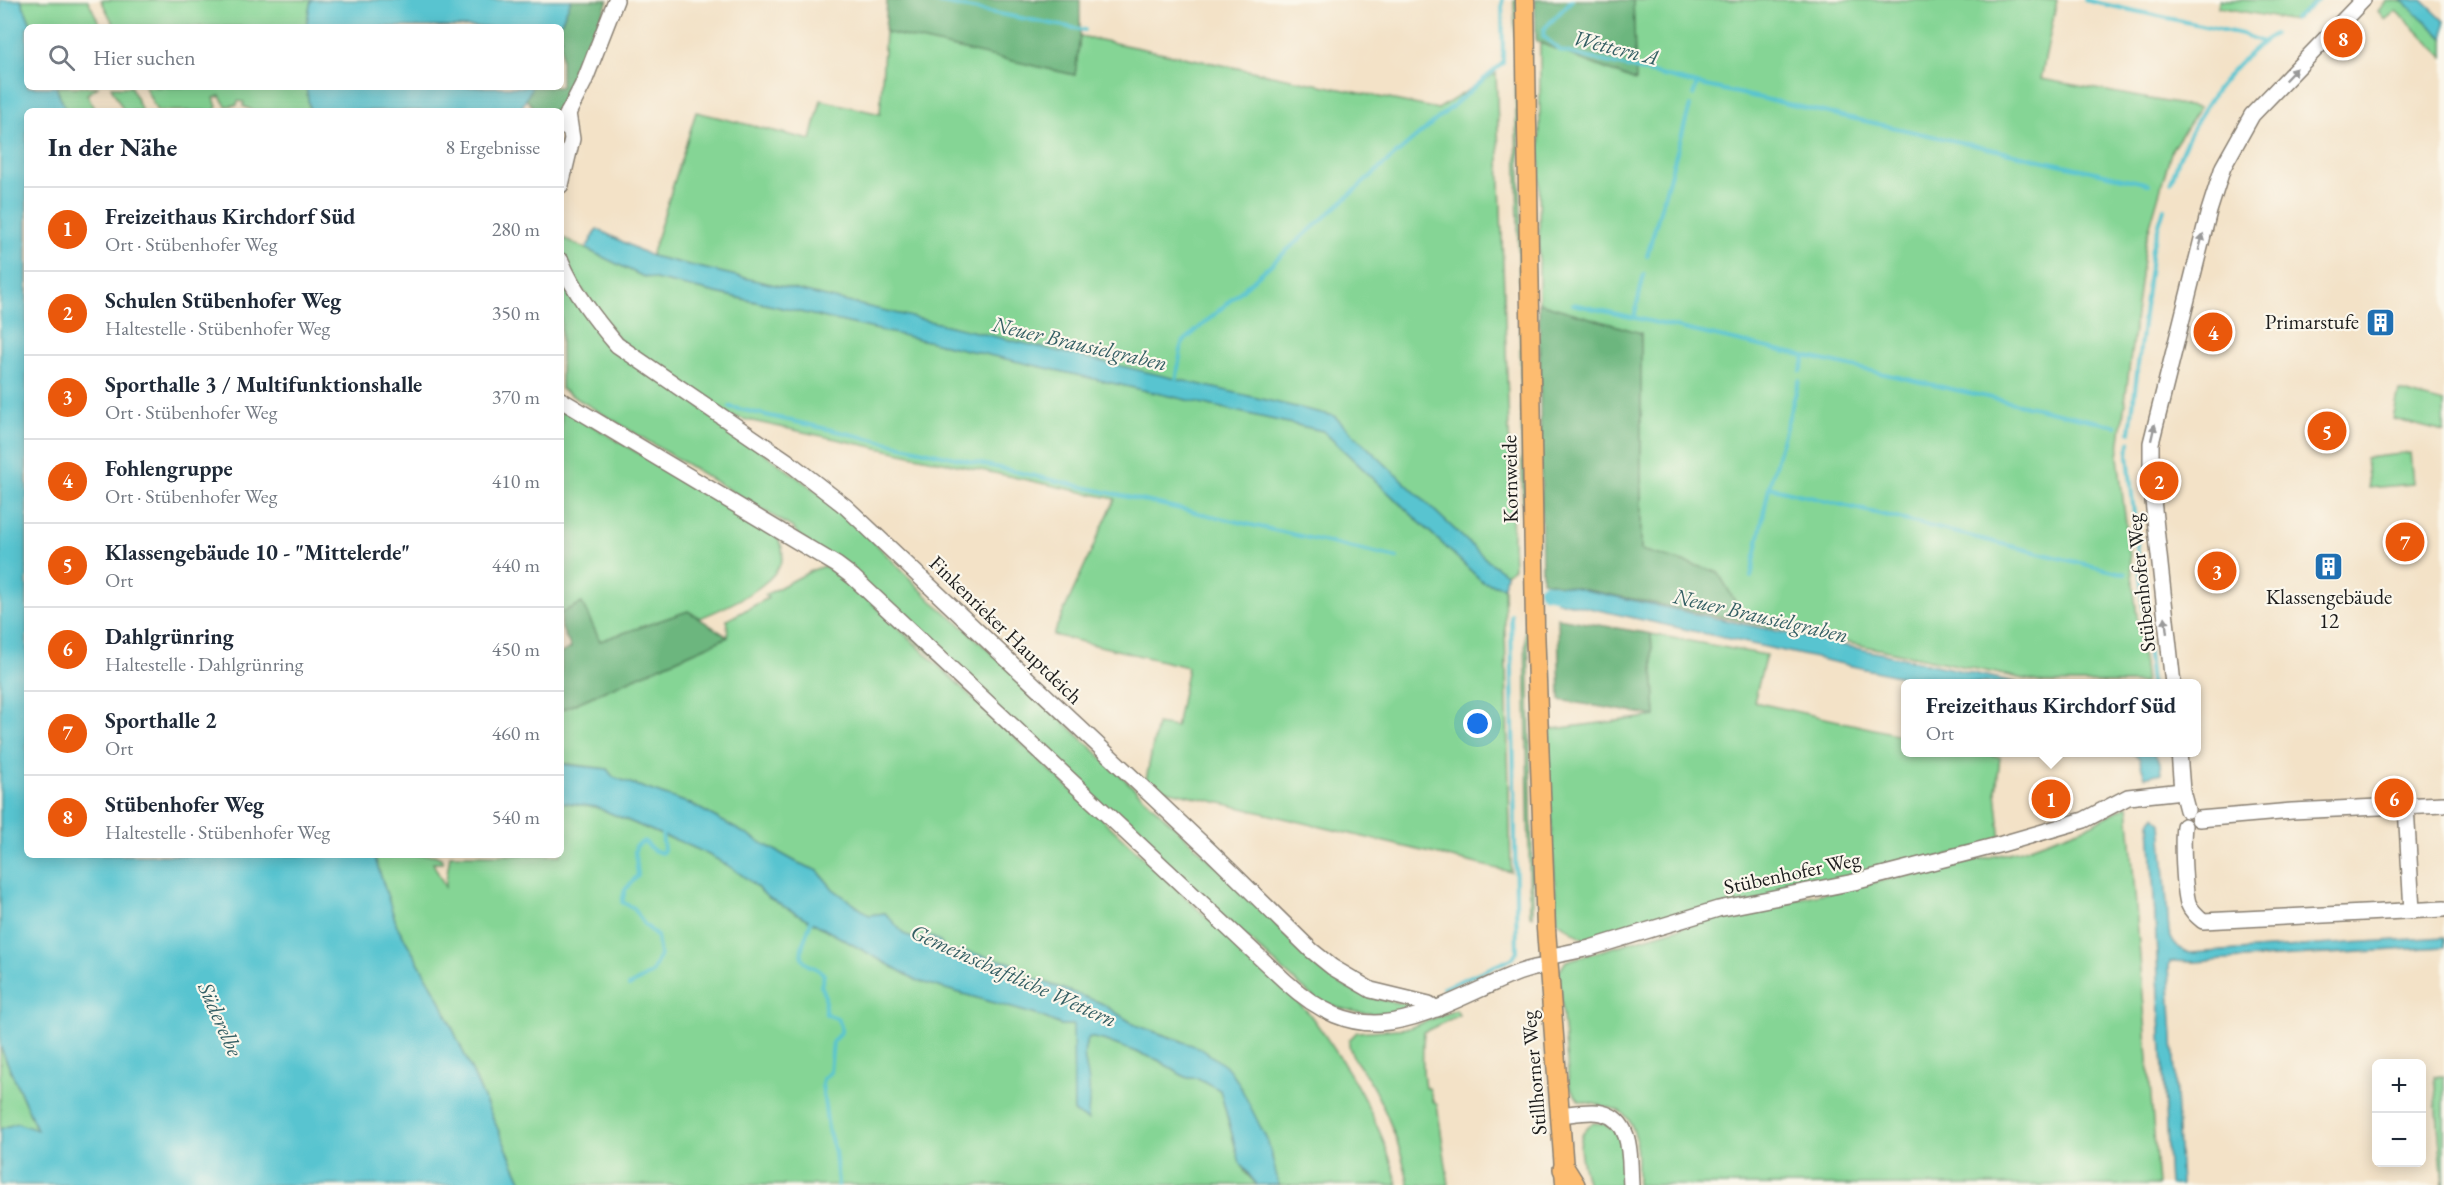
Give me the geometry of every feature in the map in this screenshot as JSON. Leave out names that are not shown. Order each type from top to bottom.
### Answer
[{"type":"main road","name":"Kornweide","points":[[1525,0],[1535,614],[1548,961]]},
{"type":"main road","name":"Stillhorner Weg","points":[[1548,961],[1560,1115],[1568,1180]]},
{"type":"street","points":[[564,172],[572,139],[565,120],[584,82],[616,0]]},
{"type":"street","name":"Stübenhofer Weg","points":[[2172,679],[2151,482],[2151,443],[2209,211],[2223,167],[2252,115],[2361,2]]},
{"type":"street","name":"Finkenrieker Hauptdeich","points":[[564,267],[595,320],[617,345],[787,461],[846,507],[1210,851],[1311,950],[1332,967],[1371,990],[1429,1004],[1437,1009]]},
{"type":"street","points":[[564,402],[837,565],[853,577],[1306,1000],[1339,1018],[1370,1023],[1409,1019],[1548,961]]},
{"type":"street","points":[[2179,757],[2182,791],[2193,815],[2194,827],[2184,826],[2188,903],[2193,913],[2203,921],[2444,909]]},
{"type":"street","name":"Stübenhofer Weg","points":[[1548,961],[1718,909],[1854,882],[2002,844],[2084,820],[2128,797],[2182,791]]},
{"type":"street","points":[[2193,815],[2444,804]]},
{"type":"street","points":[[2406,806],[2412,910]]},
{"type":"street","points":[[1560,1115],[1601,1112],[1614,1119],[1623,1128],[1628,1138],[1631,1185]]},
{"type":"green space","points":[[21,0],[88,0],[100,24],[31,24]]},
{"type":"green space","points":[[101,0],[311,0],[307,24],[113,24]]},
{"type":"green space","points":[[571,0],[608,0],[584,68],[563,108],[534,108],[526,99],[530,90],[564,90],[564,24],[560,24]]},
{"type":"green space","points":[[887,0],[1080,0],[1080,36],[1075,75],[885,32]]},
{"type":"green space","points":[[1514,0],[1517,0],[1533,916],[1530,916]]},
{"type":"green space","points":[[1535,0],[1633,0],[1636,81],[1536,41]]},
{"type":"green space","points":[[1633,0],[2057,0],[2041,79],[2199,108],[2172,149],[2145,243],[2118,457],[2145,679],[2025,679],[1747,622],[1717,572],[1641,550],[1641,333],[1539,303],[1540,43],[1635,81]]},
{"type":"green space","points":[[2219,0],[2315,0],[2294,21],[2218,7]]},
{"type":"green space","points":[[2387,0],[2406,2],[2444,38],[2444,57],[2396,11],[2385,20],[2378,11]]},
{"type":"green space","points":[[885,32],[1075,75],[1080,36],[1438,109],[1496,73],[1514,568],[1506,574],[1488,561],[1333,416],[651,256],[696,112],[811,140],[821,100],[880,114]]},
{"type":"green space","points":[[57,90],[93,90],[87,94],[94,108],[65,108]]},
{"type":"green space","points":[[113,90],[132,90],[141,108],[122,108]]},
{"type":"green space","points":[[146,90],[306,90],[310,108],[247,108],[243,106],[244,102],[238,101],[237,105],[226,106],[220,96],[214,98],[216,108],[156,108]]},
{"type":"green space","points":[[564,238],[642,276],[1323,431],[1483,582],[1504,587],[1511,872],[1145,785],[1157,724],[1176,727],[1188,667],[1053,635],[1115,499],[715,413],[633,358],[564,265]]},
{"type":"green space","points":[[564,275],[584,313],[701,407],[830,501],[931,600],[968,631],[1264,911],[1324,973],[1353,991],[1369,997],[1415,1005],[1416,1009],[1389,1013],[1365,1013],[1315,999],[793,528],[564,391]]},
{"type":"green space","points":[[1539,303],[1641,333],[1641,550],[1718,572],[1747,622],[1542,581]]},
{"type":"green space","points":[[2399,391],[2444,403],[2444,432],[2393,419]]},
{"type":"green space","points":[[564,409],[773,533],[782,547],[781,561],[774,574],[761,586],[728,606],[700,618],[688,611],[600,641],[582,603],[564,612]]},
{"type":"green space","points":[[2410,453],[2413,484],[2369,488],[2366,458]]},
{"type":"green space","points":[[824,566],[845,578],[1308,1012],[1362,1094],[1382,1138],[1398,1185],[1279,1185],[1275,1176],[1272,1155],[1182,1041],[1135,1025],[1101,1003],[1025,975],[1011,963],[967,952],[947,952],[939,941],[926,935],[920,942],[904,934],[885,913],[869,915],[833,889],[818,871],[798,863],[693,805],[613,777],[607,769],[564,763],[564,709],[728,637],[727,620],[768,598],[765,595]]},
{"type":"green space","points":[[582,603],[600,641],[688,611],[728,637],[564,709],[564,652],[571,648],[564,633],[564,612]]},
{"type":"green space","points":[[1558,618],[1651,634],[1656,716],[1560,700]]},
{"type":"green space","points":[[1651,634],[1766,655],[1754,702],[1901,735],[1901,757],[2000,757],[1996,792],[2001,842],[1590,943],[1557,921],[1546,730],[1656,716]]},
{"type":"green space","points":[[564,802],[596,807],[712,856],[732,867],[767,897],[918,981],[1040,1016],[1061,1025],[1074,1025],[1074,1113],[1087,1072],[1084,1054],[1089,1037],[1158,1060],[1188,1078],[1198,1078],[1220,1090],[1236,1150],[1245,1172],[1257,1185],[523,1185],[438,996],[397,926],[375,858],[441,858],[443,863],[433,863],[445,887],[450,858],[564,858]]},
{"type":"green space","points":[[2128,805],[2158,1185],[1637,1185],[1636,1143],[1631,1123],[1617,1110],[1579,1101],[1569,1085],[1559,972],[1566,961],[1720,916],[2022,850],[2093,824]]},
{"type":"green space","points":[[1456,1010],[1459,1015],[1424,1032],[1423,1046],[1425,1088],[1429,1088],[1433,1101],[1437,1105],[1449,1185],[1409,1185],[1402,1157],[1387,1116],[1367,1077],[1352,1055],[1349,1040],[1357,1032],[1409,1028]]},
{"type":"green space","points":[[0,1046],[37,1131],[17,1123],[0,1129]]},
{"type":"green space","points":[[2434,1076],[2444,1076],[2444,1185],[2443,1185]]},
{"type":"green space","points":[[1593,1123],[1605,1125],[1618,1135],[1622,1144],[1625,1185],[1589,1185],[1587,1182],[1580,1150],[1582,1134]]},
{"type":"water","name":"Süderelbe","points":[[0,0],[21,0],[31,24],[24,24],[24,90],[57,90],[65,108],[24,108],[24,858],[375,858],[397,926],[438,996],[523,1185],[0,1185],[0,1129],[17,1123],[37,1130],[0,1046]]},
{"type":"water","points":[[311,0],[571,0],[560,24],[307,24]]},
{"type":"water","points":[[2402,0],[2422,0],[2444,21],[2444,38]]},
{"type":"water","points":[[306,90],[530,90],[522,108],[310,108]]},
{"type":"water","points":[[597,229],[651,256],[1334,416],[1488,561],[1506,574],[1504,587],[1483,582],[1323,431],[642,276],[586,249]]},
{"type":"water","points":[[1561,585],[2000,679],[1911,679],[1557,601]]},
{"type":"water","points":[[2157,757],[2160,762],[2161,773],[2145,777],[2139,758]]},
{"type":"water","name":"Gemeinschaftliche Wettern","points":[[564,764],[607,769],[613,777],[693,805],[798,863],[818,871],[833,889],[869,915],[885,913],[904,934],[919,942],[926,934],[939,941],[947,952],[967,952],[1011,963],[1025,975],[1101,1003],[1135,1025],[1200,1048],[1228,1068],[1238,1082],[1268,1142],[1279,1185],[1257,1185],[1240,1163],[1220,1090],[1198,1078],[1188,1078],[1158,1060],[1089,1037],[1084,1055],[1089,1085],[1088,1120],[1074,1113],[1073,1025],[1061,1025],[1040,1016],[918,981],[767,897],[741,874],[712,856],[596,807],[564,802]]},
{"type":"water","points":[[2155,816],[2161,823],[2169,932],[2179,948],[2190,953],[2444,937],[2444,947],[2194,962],[2170,961],[2181,1185],[2169,1185],[2150,823]]},
{"type":"waterway","points":[[925,0],[1085,30]]},
{"type":"waterway","points":[[1176,382],[1182,343],[1503,63],[1502,0]]},
{"type":"waterway","name":"Wettern A","points":[[1572,0],[1544,29],[1543,36],[1561,51],[1697,84],[2149,184]]},
{"type":"waterway","points":[[2084,0],[2242,34],[2263,42]]},
{"type":"waterway","points":[[2294,19],[2319,0]]},
{"type":"waterway","points":[[2171,182],[2187,140],[2210,99],[2239,63],[2274,34]]},
{"type":"waterway","points":[[1693,95],[1697,84]]},
{"type":"waterway","points":[[1647,256],[1690,106]]},
{"type":"waterway","points":[[2130,432],[2152,248],[2164,209]]},
{"type":"waterway","points":[[1634,318],[1644,274]]},
{"type":"waterway","points":[[1573,304],[2116,426]]},
{"type":"waterway","points":[[1801,371],[1805,358]]},
{"type":"waterway","points":[[1751,577],[1769,487],[1799,381]]},
{"type":"waterway","points":[[730,407],[1397,558]]},
{"type":"waterway","points":[[2129,442],[2128,455],[2150,679]]},
{"type":"waterway","points":[[1769,487],[2125,574]]},
{"type":"waterway","name":"Neuer Brausielgraben","points":[[1546,590],[1580,597]]},
{"type":"waterway","points":[[1443,988],[1513,958],[1517,952],[1511,615]]},
{"type":"waterway","points":[[629,986],[652,973],[660,955],[657,936],[643,923],[634,908],[622,902],[625,890],[638,875],[636,846],[644,841],[653,850],[662,853],[664,850],[662,832]]},
{"type":"waterway","points":[[811,919],[802,946],[802,957],[806,963],[824,975],[821,986],[825,993],[826,1014],[837,1018],[841,1026],[841,1032],[833,1041],[830,1072],[823,1079],[822,1084],[828,1129],[835,1152],[838,1185]]},
{"type":"place","name":"Stübenhofer Weg","points":[[2343,38]]},
{"type":"place","name":"Primarstufe","points":[[2380,322]]},
{"type":"place","name":"Fohlengruppe","points":[[2213,332]]},
{"type":"place","name":"Klassengebäude 10 - \"Mittelerde\"","points":[[2327,431]]},
{"type":"place","name":"Schulen Stübenhofer Weg","points":[[2159,481]]},
{"type":"place","name":"Sporthalle 2","points":[[2405,542]]},
{"type":"place","name":"Klassengebäude 12","points":[[2329,566]]},
{"type":"place","name":"Sporthalle 3 / Multifunktionshalle","points":[[2217,571]]},
{"type":"place","name":"Dahlgrünring","points":[[2394,798]]},
{"type":"place","name":"Freizeithaus Kirchdorf Süd","points":[[2051,799]]}]
